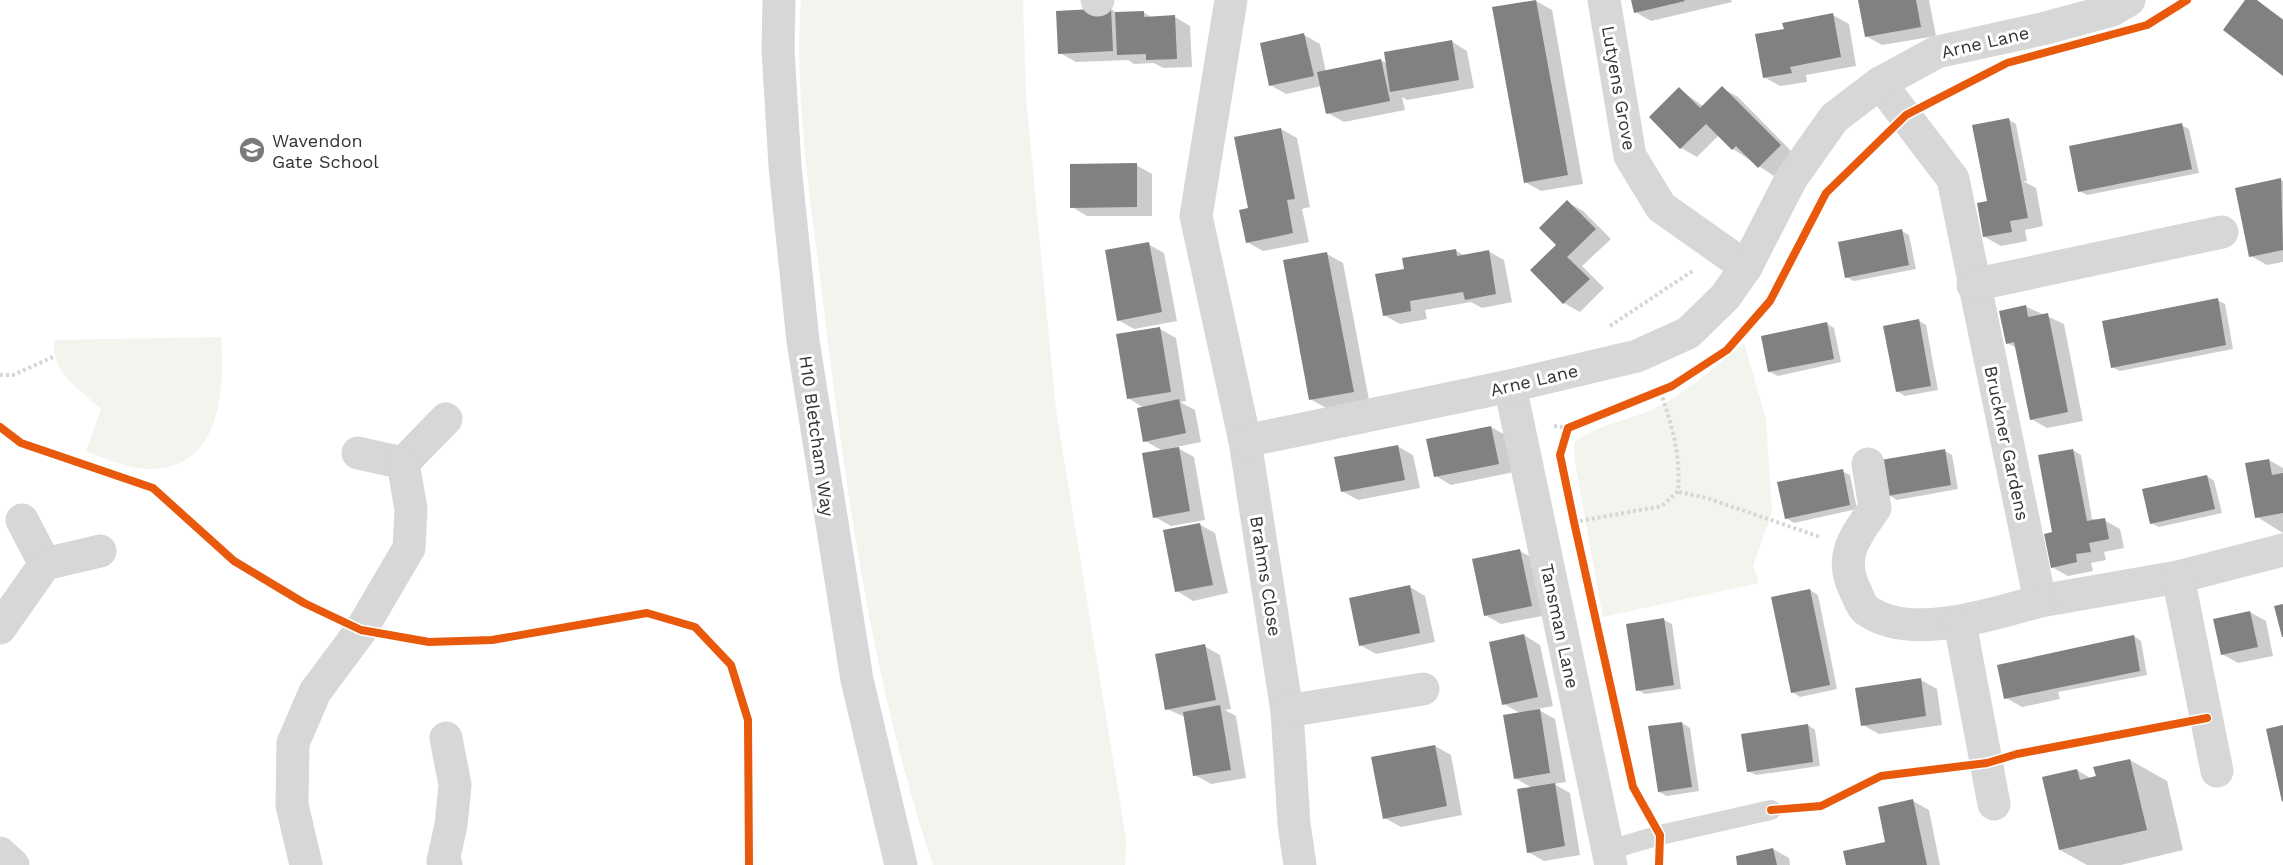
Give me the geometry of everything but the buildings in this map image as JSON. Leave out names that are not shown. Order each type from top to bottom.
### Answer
[{"type":"street","name":"H10 Bletcham Way","points":[[779,0],[778,50],[785,166],[803,341],[857,681],[901,865]]},
{"type":"street","points":[[1231,0],[1196,216],[1245,441]]},
{"type":"street","name":"Lutyens Grove","points":[[1604,0],[1630,156],[1661,207],[1746,267]]},
{"type":"street","name":"Arne Lane","points":[[1245,441],[1510,386],[1637,356],[1688,333],[1725,297],[1746,267],[1791,179],[1834,118],[1880,83],[1936,52],[2042,29],[2117,3]]},
{"type":"street","name":"Bruckner Gardens","points":[[1880,83],[1953,178],[1973,285],[2040,602]]},
{"type":"street","points":[[1973,285],[2222,232]]},
{"type":"street","name":"Tansman Lane","points":[[1510,386],[1610,858]]},
{"type":"street","points":[[403,463],[446,419]]},
{"type":"street","name":"Brahms Close","points":[[1245,441],[1287,711],[1294,824],[1300,865]]},
{"type":"street","points":[[358,453],[403,463]]},
{"type":"street","points":[[306,865],[292,805],[293,742],[315,692],[361,630],[409,548],[411,509],[403,463]]},
{"type":"street","points":[[1868,464],[1875,508],[1849,547],[1850,579],[1865,609],[1895,623],[1960,623],[2040,602],[2178,577],[2283,550]]},
{"type":"street","points":[[22,520],[45,564]]},
{"type":"street","points":[[0,628],[45,564],[100,550]]},
{"type":"street","points":[[2178,577],[2217,771]]},
{"type":"street","points":[[1960,623],[1994,804]]},
{"type":"street","points":[[1287,711],[1423,689]]},
{"type":"street","points":[[437,864],[451,825],[454,784],[446,738]]},
{"type":"street","points":[[0,853],[13,865]]},
{"type":"lane","points":[[1610,858],[1660,835],[1771,810]]},
{"type":"path","points":[[1608,327],[1704,263]]},
{"type":"path","points":[[0,375],[13,375],[53,357]]},
{"type":"path","points":[[1574,522],[1662,506],[1678,491],[1679,472],[1673,426],[1663,390],[1651,395]]},
{"type":"path","points":[[1565,437],[1568,429],[1577,425]]},
{"type":"path","points":[[1678,491],[1707,498],[1849,547]]},
{"type":"path","points":[[1572,510],[1577,533]]},
{"type":"shaded area","points":[[801,0],[1023,0],[1026,98],[1056,410],[1126,839],[1125,865],[933,865],[911,795],[877,654],[840,438],[804,147],[799,37]]},
{"type":"shaded area","points":[[221,337],[222,381],[219,403],[213,424],[204,442],[191,456],[172,466],[148,469],[124,465],[86,452],[101,409],[75,387],[62,371],[57,362],[54,340]]},
{"type":"shaded area","points":[[1744,343],[1766,419],[1772,512],[1753,566],[1759,583],[1603,617],[1575,463],[1574,443],[1592,432],[1664,404],[1699,380]]},
{"type":"cycle path","points":[[1659,865],[1660,835],[1633,787],[1560,455],[1568,428],[1672,386],[1727,350],[1770,301],[1826,193],[1906,115],[2007,63],[2147,25],[2187,0]]},
{"type":"cycle path","points":[[0,427],[21,443],[153,488],[234,561],[304,603],[361,630],[429,642],[492,640],[647,613],[695,627],[731,665],[748,720],[749,865]]},
{"type":"cycle path","points":[[1771,810],[1821,806],[1881,776],[1987,763],[2017,754],[2207,718]]},
{"type":"place","name":"Wavendon Gate School","points":[[252,150]]}]
